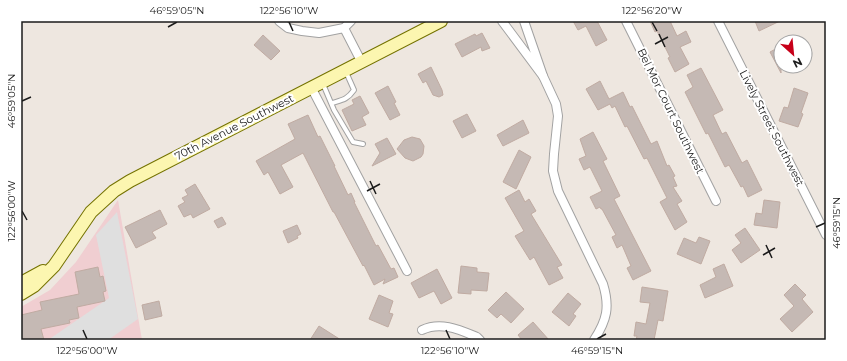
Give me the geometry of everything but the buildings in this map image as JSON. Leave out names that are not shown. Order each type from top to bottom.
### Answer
[{"type":"street","points":[[279,21],[288,28],[319,33],[344,28],[351,21]]},
{"type":"street","name":"70th Avenue Southwest","points":[[21,294],[34,286],[54,266],[91,212],[114,191],[130,181],[316,84],[441,21]]},
{"type":"street","points":[[502,21],[543,76]]},
{"type":"street","points":[[524,21],[543,76],[556,104],[558,116],[553,171],[558,191],[603,284],[606,297],[606,315],[603,326],[594,340]]},
{"type":"street","name":"Bel Mor Court Southwest","points":[[626,21],[716,201]]},
{"type":"street","name":"Lively Street Southwest","points":[[718,21],[826,235]]},
{"type":"street","points":[[344,28],[361,61]]},
{"type":"street","points":[[316,84],[406,271]]},
{"type":"street","name":"70th Avenue Southwest","points":[[21,283],[54,266]]},
{"type":"street","points":[[422,330],[430,326],[452,327],[477,337],[480,340]]},
{"type":"lane","points":[[332,103],[344,100],[350,96],[354,90],[345,70]]},
{"type":"lane","points":[[316,84],[332,103],[353,142],[363,144]]},
{"type":"shaded area","points":[[118,200],[142,340],[21,340],[21,307],[50,290],[76,262]]},
{"type":"shaded area","points":[[117,212],[138,319],[108,340],[48,340],[109,298],[96,235]]}]
